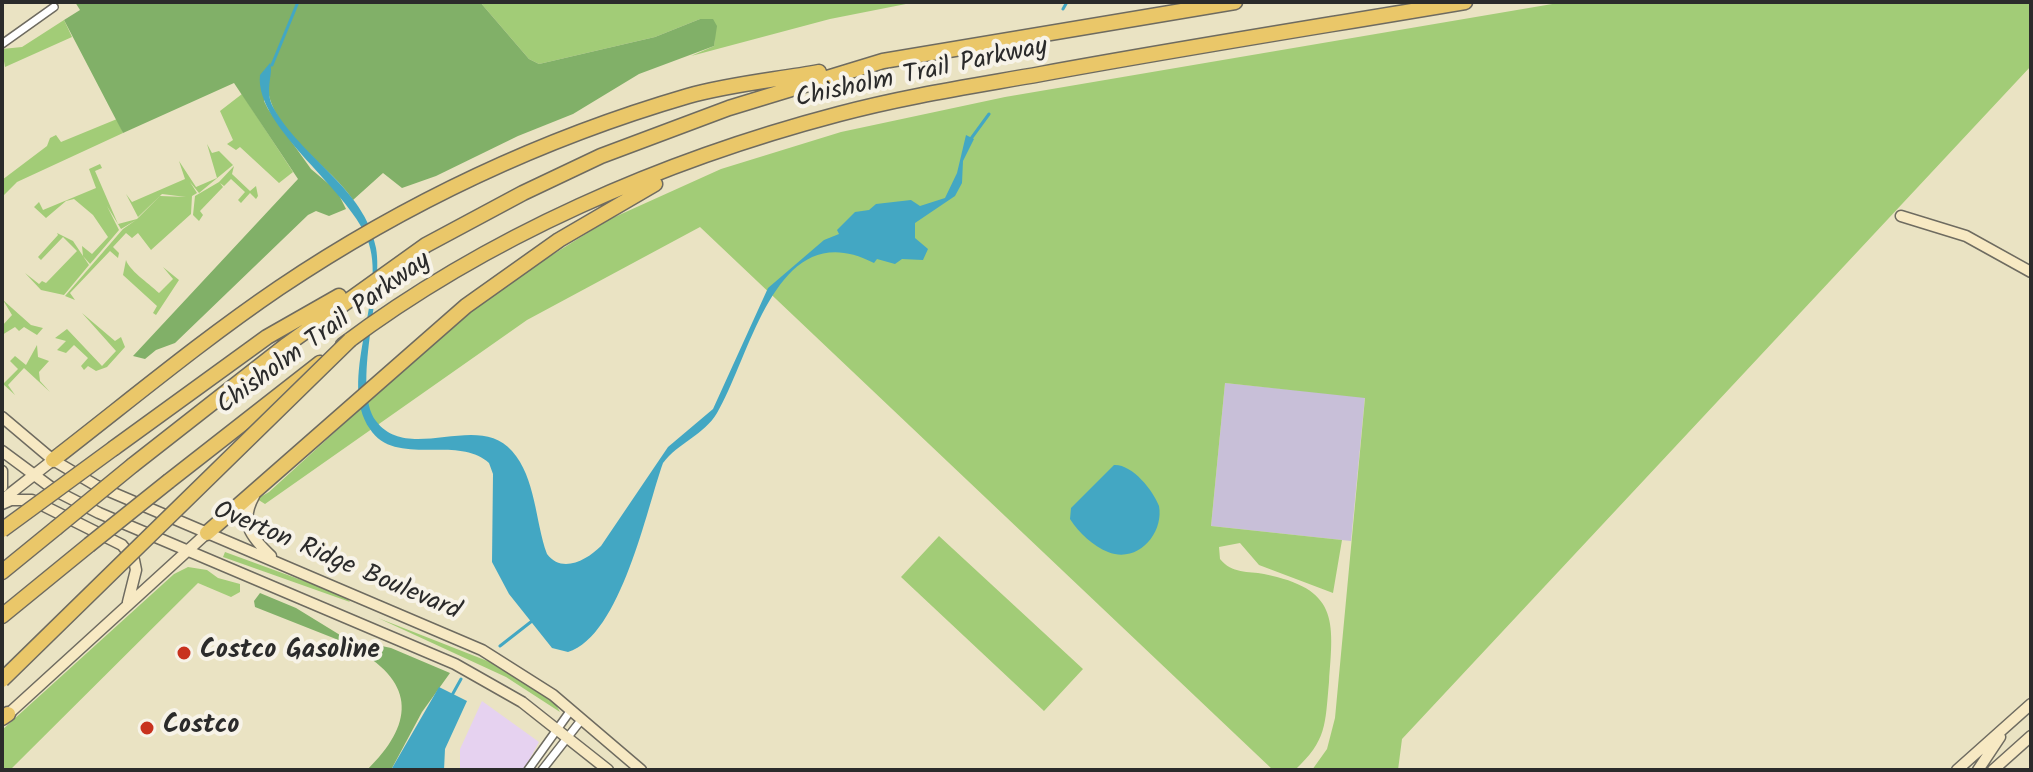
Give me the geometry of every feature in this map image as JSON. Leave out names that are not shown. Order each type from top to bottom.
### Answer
[{"type":"highway","name":"Chisholm Trail Parkway","points":[[2,572],[216,399],[337,307],[426,245],[564,173],[656,133],[883,61],[1235,2]]},
{"type":"highway","name":"Chisholm Trail Parkway","points":[[2,616],[350,340],[474,261],[566,214],[696,159],[840,113],[926,94],[1465,2]]},
{"type":"highway","points":[[53,460],[250,308],[390,221],[529,154],[692,95],[883,61]]},
{"type":"highway","points":[[207,533],[466,306],[559,240],[696,159]]},
{"type":"highway","points":[[2,530],[227,364],[426,245]]},
{"type":"highway","points":[[2,680],[350,340]]},
{"type":"street","points":[[2,44],[54,7]]},
{"type":"street","points":[[1901,216],[1966,236],[2031,272]]},
{"type":"street","name":"Overton Ridge Boulevard","points":[[2,417],[53,460],[97,486],[464,640],[509,665],[571,710],[641,770]]},
{"type":"street","name":"Overton Ridge Boulevard","points":[[2,451],[33,476],[99,513],[436,655],[499,688],[608,770]]},
{"type":"street","points":[[2,502],[53,460]]},
{"type":"street","points":[[2,471],[2,487]]},
{"type":"street","points":[[260,486],[245,511],[246,526],[253,539],[276,560]]},
{"type":"street","points":[[2,502],[32,500],[122,545],[134,560],[136,570],[128,604]]},
{"type":"street","points":[[4,717],[207,533]]},
{"type":"street","points":[[1957,770],[2031,704]]},
{"type":"street","points":[[528,770],[571,710]]},
{"type":"street","points":[[542,770],[582,719]]},
{"type":"street","points":[[1978,770],[2003,728]]},
{"type":"street","points":[[1993,770],[2031,736]]},
{"type":"street","points":[[1969,770],[1971,757]]},
{"type":"shaded area","points":[[1225,383],[1365,397],[1351,541],[1211,526]]},
{"type":"shaded area","points":[[482,701],[539,742],[524,770],[460,770],[460,749]]},
{"type":"green space","points":[[75,2],[480,2],[529,59],[539,64],[655,37],[700,19],[713,19],[717,26],[714,46],[639,74],[573,114],[518,136],[436,176],[402,188],[383,173],[353,200],[283,124],[273,107],[268,89],[270,70],[264,70],[264,101],[268,109],[311,169],[337,191],[346,209],[329,216],[316,211],[308,215],[175,343],[156,350],[145,359],[133,356],[298,179],[234,83],[123,133],[64,20],[80,10]]},
{"type":"green space","points":[[480,2],[916,2],[830,19],[691,56],[714,46],[715,36],[700,19],[655,37],[539,64],[529,59]]},
{"type":"green space","points":[[1564,2],[2031,2],[2031,66],[1402,739],[1398,770],[1312,770],[1327,749],[1335,718],[1365,398],[1225,383],[1211,526],[1342,540],[1333,593],[1259,565],[1240,543],[1219,547],[1220,559],[1230,567],[1288,580],[1306,588],[1326,610],[1330,624],[1331,660],[1326,710],[1319,740],[1295,770],[1273,770],[700,227],[527,320],[265,504],[257,499],[269,492],[446,331],[501,287],[608,220],[721,169],[841,132],[1005,97]]},
{"type":"green space","points":[[64,20],[72,37],[5,67],[2,49],[22,47]]},
{"type":"green space","points":[[242,94],[293,172],[279,183],[240,147],[236,150],[227,144],[233,140],[220,111]]},
{"type":"green space","points":[[117,119],[123,133],[17,182],[2,197],[2,180],[47,146],[50,138],[56,135],[61,142]]},
{"type":"green space","points":[[207,144],[212,153],[219,151],[233,165],[199,193],[190,182],[197,193],[192,196],[191,214],[151,250],[138,233],[132,238],[126,233],[113,247],[119,253],[118,258],[110,251],[70,293],[75,300],[65,296],[123,229],[136,220],[121,229],[107,206],[119,230],[90,264],[83,256],[82,246],[92,254],[108,237],[93,215],[74,199],[66,201],[46,218],[34,207],[39,202],[43,210],[96,188],[89,169],[100,164],[102,168],[95,171],[118,224],[137,219],[160,196],[186,197],[162,194],[138,217],[126,194],[132,202],[185,179],[179,161],[196,187],[217,178]]},
{"type":"green space","points":[[234,166],[232,174],[250,191],[256,186],[258,196],[256,199],[250,193],[241,203],[238,200],[245,192],[231,179],[224,186],[220,183],[223,187],[200,211],[203,215],[199,221],[193,215],[195,196],[219,182]]},
{"type":"green space","points":[[57,233],[73,241],[89,265],[64,295],[41,290],[25,273],[39,284],[42,281],[46,283],[77,251],[63,237],[41,260],[38,257]]},
{"type":"green space","points":[[126,260],[159,293],[173,279],[163,267],[179,280],[156,315],[153,313],[157,306],[123,275]]},
{"type":"green space","points":[[3,300],[31,325],[43,328],[37,335],[24,327],[19,331],[15,327],[2,335],[2,326],[12,315]]},
{"type":"green space","points":[[82,313],[115,341],[121,337],[125,347],[107,367],[96,371],[88,366],[84,370],[81,366],[88,358],[74,345],[66,353],[57,350],[66,341],[55,338],[67,329],[102,366],[116,351]]},
{"type":"green space","points":[[37,345],[38,357],[49,361],[39,372],[40,381],[50,392],[24,368],[8,385],[15,395],[3,384],[18,369],[10,361],[15,356],[26,365]]},
{"type":"green space","points":[[939,536],[1083,669],[1044,711],[901,577]]},
{"type":"green space","points":[[225,552],[345,596],[350,602],[223,557]]},
{"type":"green space","points":[[188,567],[207,570],[218,578],[240,584],[240,592],[231,597],[198,583],[10,770],[2,770],[2,730],[174,574]]},
{"type":"green space","points":[[260,593],[296,608],[340,635],[341,641],[255,607],[254,601]]},
{"type":"green space","points":[[378,618],[495,664],[555,703],[560,712],[506,677]]},
{"type":"green space","points":[[363,642],[391,648],[450,673],[422,712],[391,770],[367,770],[393,737],[400,721],[402,706],[399,691],[377,663],[357,650]]},
{"type":"water","points":[[270,63],[269,94],[273,107],[299,142],[346,190],[370,227],[377,267],[367,386],[369,406],[376,421],[390,433],[406,438],[481,435],[498,440],[512,451],[526,474],[547,554],[553,560],[567,564],[582,560],[601,546],[668,447],[713,409],[768,288],[824,240],[839,234],[837,230],[855,212],[869,210],[876,204],[911,200],[920,206],[945,198],[957,173],[966,135],[974,139],[963,161],[962,183],[955,196],[915,223],[915,238],[928,249],[923,260],[902,259],[895,264],[877,259],[874,263],[841,252],[813,257],[790,272],[756,326],[730,388],[712,421],[663,463],[629,568],[603,622],[587,641],[568,652],[552,648],[509,594],[492,562],[493,474],[489,463],[461,451],[395,447],[381,440],[370,429],[361,409],[358,387],[372,289],[373,265],[369,244],[345,203],[272,116],[262,95],[260,75]]},
{"type":"water","points":[[1114,465],[1128,469],[1141,479],[1159,506],[1153,536],[1139,550],[1129,554],[1119,555],[1097,546],[1070,519],[1071,508]]},
{"type":"water","points":[[439,687],[467,701],[445,749],[444,770],[391,770]]},
{"type":"waterway","points":[[272,65],[298,2]]},
{"type":"waterway","points":[[1063,9],[1067,2]]},
{"type":"waterway","points":[[970,140],[989,114]]},
{"type":"waterway","points":[[500,646],[532,621]]},
{"type":"waterway","points":[[451,697],[461,679]]},
{"type":"place","name":"Costco Gasoline","points":[[184,653]]},
{"type":"place","name":"Costco","points":[[147,728]]}]
